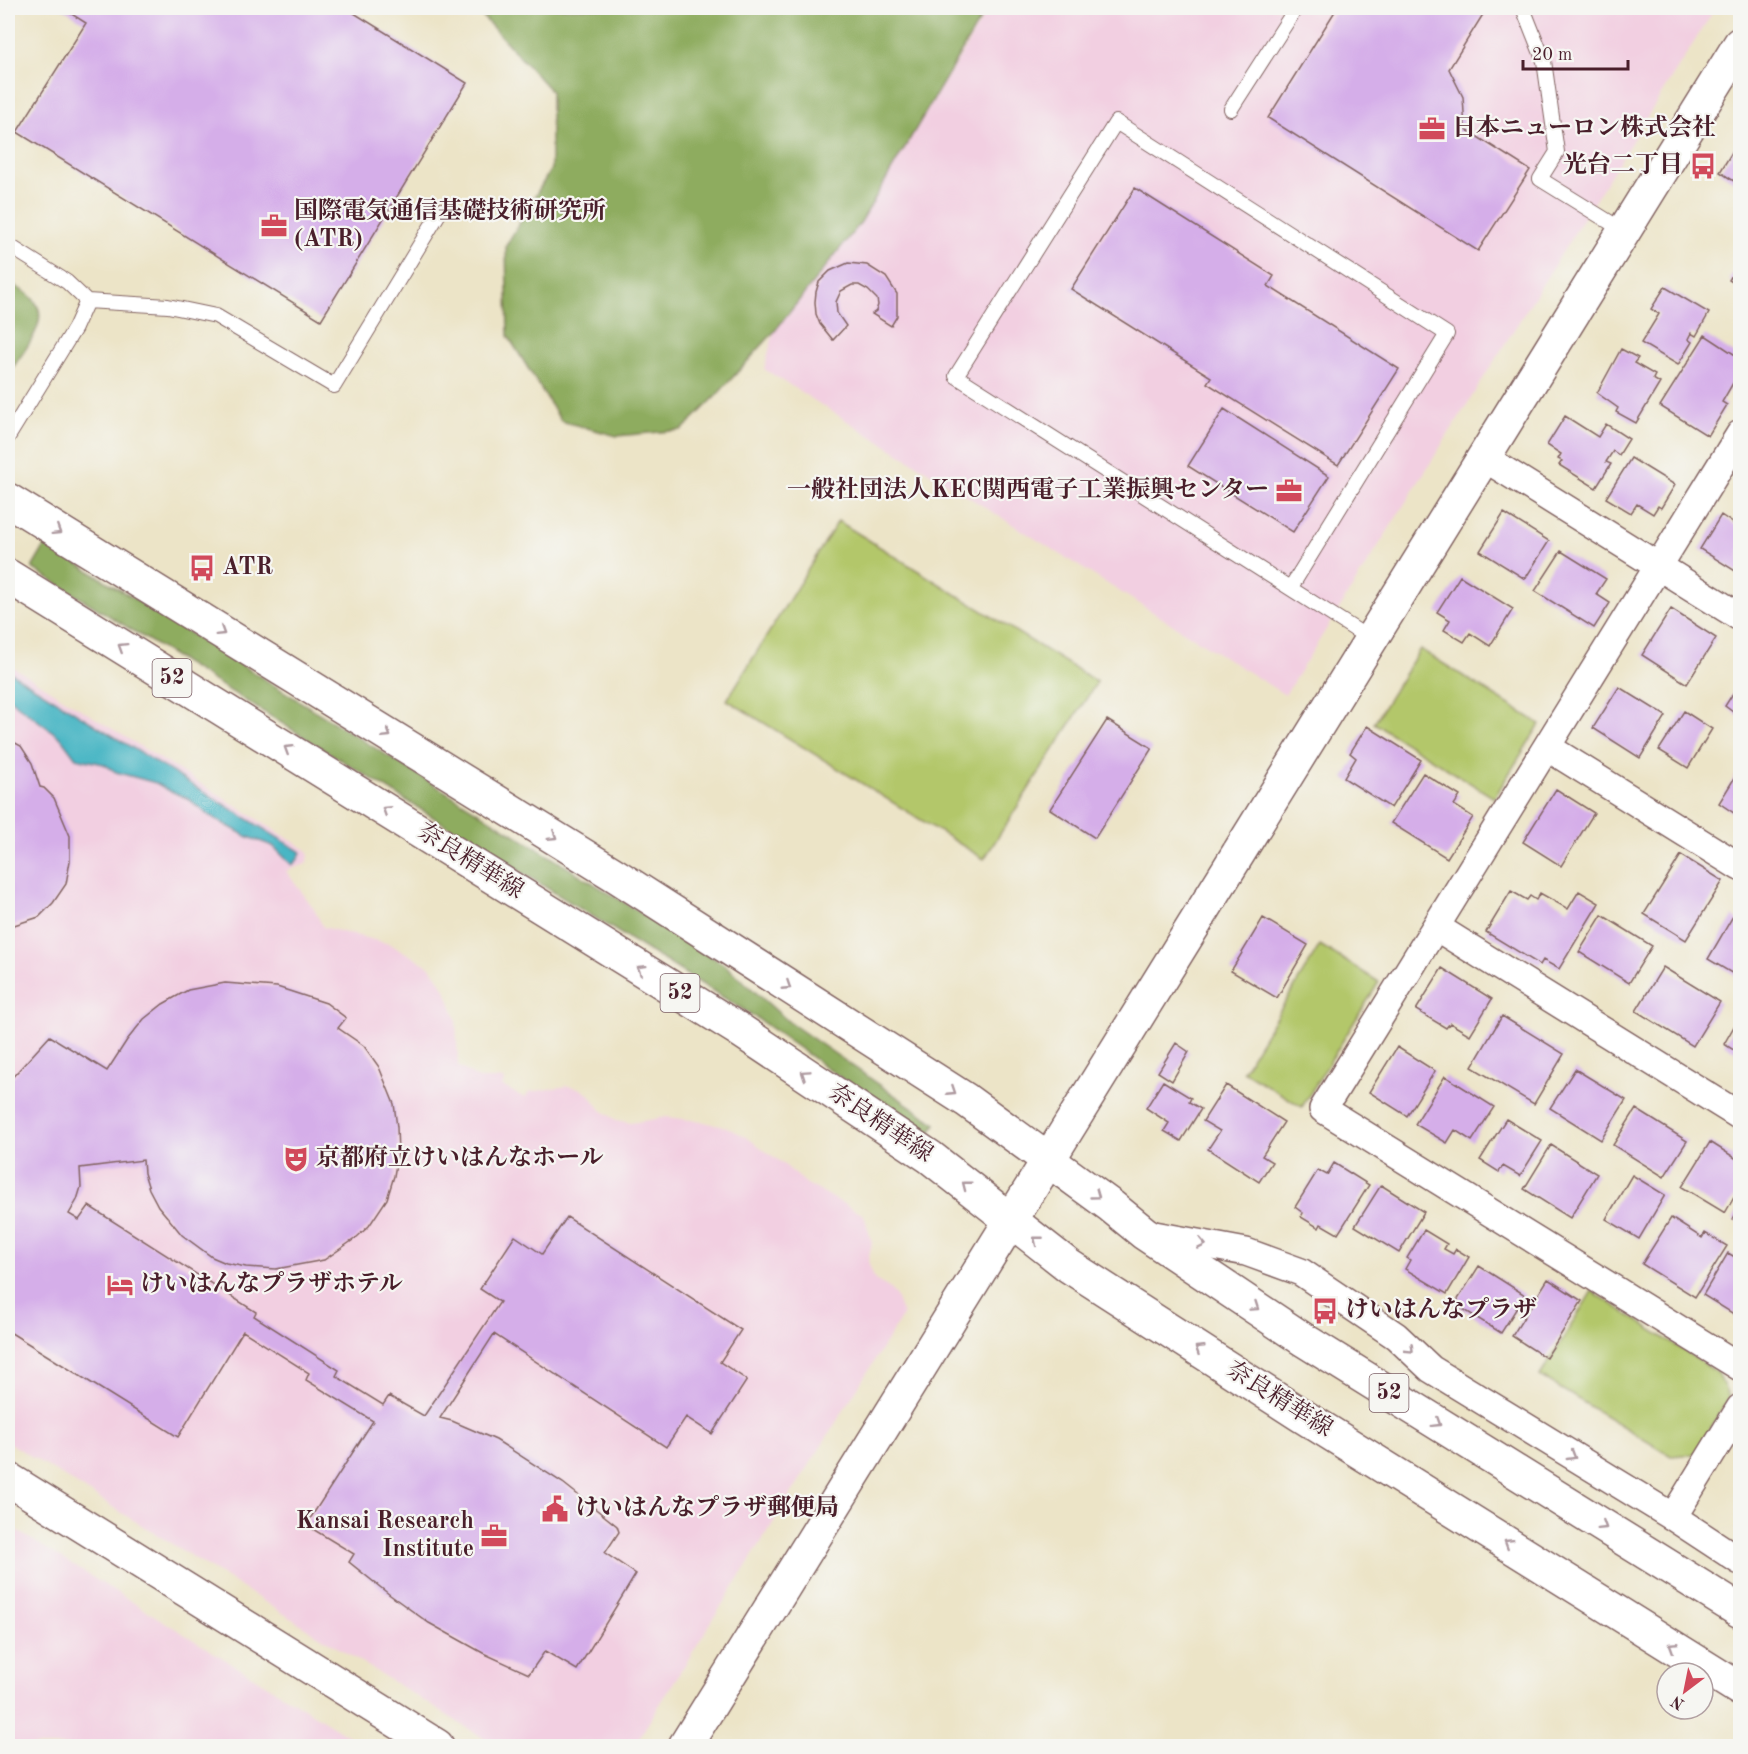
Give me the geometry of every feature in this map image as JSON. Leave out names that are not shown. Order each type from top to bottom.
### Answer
[{"type":"main road","points":[[685,1746],[1740,44]]},
{"type":"main road","name":"52","points":[[8,500],[615,875],[966,1100],[1111,1206],[1144,1233],[1304,1340],[1740,1611]]},
{"type":"main road","name":"奈良精華線","points":[[8,576],[738,1029],[930,1157],[1069,1266],[1740,1689]]},
{"type":"main road","points":[[8,1479],[436,1746]]},
{"type":"street","points":[[1740,434],[1323,1109],[1740,1367]]},
{"type":"street","points":[[1483,457],[1740,616]]},
{"type":"street","points":[[1547,747],[1740,867]]},
{"type":"street","points":[[1436,927],[1740,1116]]},
{"type":"street","points":[[1144,1233],[1246,1252],[1301,1272],[1396,1336],[1431,1370],[1673,1517],[1740,1561]]},
{"type":"street","points":[[1673,1517],[1740,1408]]},
{"type":"lane","points":[[1231,109],[1296,8]]},
{"type":"lane","points":[[1523,8],[1544,61],[1557,152],[1540,179],[1624,231]]},
{"type":"lane","points":[[1291,587],[1447,334],[1116,122],[956,376],[1370,639]]},
{"type":"lane","points":[[8,245],[67,282],[87,301],[168,306],[216,316],[334,386],[441,210]]},
{"type":"lane","points":[[8,438],[75,328],[87,301]]},
{"type":"shaded area","points":[[989,8],[1710,8],[1711,15],[1285,695],[764,369],[774,332],[861,222]]},
{"type":"shaded area","points":[[8,664],[307,850],[309,856],[306,864],[286,871],[313,907],[323,927],[390,944],[429,966],[436,974],[447,993],[456,1018],[458,1066],[479,1079],[505,1079],[502,1086],[525,1098],[529,1092],[568,1086],[579,1088],[590,1095],[601,1110],[616,1120],[631,1123],[666,1117],[700,1121],[729,1128],[781,1162],[807,1184],[864,1215],[872,1243],[868,1261],[875,1280],[889,1288],[896,1296],[903,1315],[634,1746],[496,1746],[8,1442]]},
{"type":"shaded area","points":[[8,1525],[365,1746],[8,1746]]},
{"type":"green space","points":[[475,8],[987,8],[861,222],[774,332],[682,430],[617,436],[561,421],[508,336],[506,246],[551,169],[551,91]]},
{"type":"green space","points":[[8,282],[32,298],[40,313],[39,322],[31,341],[8,375]]},
{"type":"green space","points":[[838,521],[1097,682],[984,859],[727,700]]},
{"type":"green space","points":[[46,544],[725,965],[789,1022],[936,1124],[926,1138],[755,1017],[32,568]]},
{"type":"green space","points":[[1420,649],[1540,724],[1494,798],[1374,723]]},
{"type":"green space","points":[[1320,945],[1379,982],[1302,1107],[1243,1071]]},
{"type":"green space","points":[[1592,1291],[1718,1373],[1729,1398],[1695,1454],[1671,1456],[1540,1376]]},
{"type":"water","points":[[8,671],[301,852],[298,859],[292,865],[273,846],[246,836],[210,816],[187,798],[156,783],[116,772],[104,764],[76,758],[61,738],[8,698]]},
{"type":"building","name":"国際電気通信基礎技術研究所 (ATR)","points":[[62,8],[346,8],[467,83],[321,320],[17,132],[86,23]]},
{"type":"building","points":[[1337,8],[1487,8],[1449,69],[1463,97],[1465,129],[1530,170],[1478,251],[1268,118]]},
{"type":"building","points":[[1740,139],[1740,185],[1720,172]]},
{"type":"building","points":[[1135,188],[1274,276],[1268,286],[1399,369],[1338,465],[1207,383],[1211,377],[1071,289]]},
{"type":"building","points":[[1740,261],[1740,287],[1729,280]]},
{"type":"building","points":[[848,263],[867,265],[886,277],[897,294],[897,316],[891,326],[872,314],[878,305],[877,299],[868,290],[859,285],[852,285],[841,291],[836,302],[837,313],[846,326],[833,340],[820,324],[816,314],[816,292],[819,282],[830,271]]},
{"type":"building","points":[[1665,287],[1709,313],[1696,336],[1691,333],[1688,339],[1692,342],[1678,365],[1641,343],[1659,314],[1651,309]]},
{"type":"building","points":[[1705,335],[1740,358],[1740,371],[1722,402],[1727,405],[1708,436],[1660,406]]},
{"type":"building","points":[[1621,349],[1638,358],[1634,363],[1655,375],[1653,379],[1660,383],[1636,423],[1616,412],[1618,408],[1597,393]]},
{"type":"building","points":[[1224,409],[1329,476],[1293,532],[1188,466]]},
{"type":"building","points":[[1565,416],[1598,437],[1606,424],[1629,439],[1619,455],[1613,451],[1606,462],[1611,464],[1596,488],[1559,465],[1562,461],[1558,459],[1561,454],[1547,445]]},
{"type":"building","points":[[1631,458],[1675,485],[1661,508],[1658,506],[1653,514],[1637,504],[1631,513],[1606,498]]},
{"type":"building","points":[[1504,513],[1549,541],[1525,579],[1480,551]]},
{"type":"building","points":[[1721,515],[1740,528],[1740,574],[1700,549]]},
{"type":"building","points":[[1561,551],[1606,579],[1596,594],[1610,603],[1594,628],[1535,591]]},
{"type":"building","points":[[1460,576],[1513,609],[1490,646],[1470,633],[1464,642],[1444,630],[1450,620],[1437,612]]},
{"type":"building","points":[[1671,609],[1716,638],[1687,684],[1642,655]]},
{"type":"building","points":[[1740,682],[1740,717],[1725,706]]},
{"type":"building","points":[[1619,687],[1666,716],[1640,758],[1593,728]]},
{"type":"building","points":[[1684,711],[1712,729],[1688,768],[1659,750]]},
{"type":"building","points":[[1107,720],[1152,748],[1095,838],[1050,809]]},
{"type":"building","points":[[1367,726],[1421,760],[1391,808],[1344,778],[1356,758],[1350,753]]},
{"type":"building","points":[[8,739],[21,746],[32,763],[40,787],[54,798],[70,836],[70,861],[66,884],[53,903],[39,917],[8,927]]},
{"type":"building","points":[[1740,769],[1740,817],[1719,803]]},
{"type":"building","points":[[1423,773],[1460,796],[1454,805],[1473,817],[1447,858],[1391,823]]},
{"type":"building","points":[[1556,789],[1594,813],[1561,866],[1523,842]]},
{"type":"building","points":[[1681,855],[1723,881],[1686,940],[1644,914]]},
{"type":"building","points":[[1511,891],[1527,900],[1530,896],[1536,900],[1540,893],[1568,909],[1579,891],[1599,903],[1559,969],[1543,960],[1540,965],[1486,932]]},
{"type":"building","points":[[1602,915],[1652,946],[1629,983],[1579,952]]},
{"type":"building","points":[[1733,916],[1740,921],[1740,978],[1708,959]]},
{"type":"building","points":[[1263,918],[1308,945],[1277,998],[1231,971]]},
{"type":"building","points":[[1663,967],[1720,1002],[1693,1046],[1636,1011]]},
{"type":"building","points":[[1442,968],[1492,999],[1470,1035],[1450,1023],[1446,1028],[1416,1010]]},
{"type":"building","points":[[225,983],[277,987],[326,1003],[346,1018],[338,1028],[364,1046],[379,1067],[394,1104],[398,1153],[387,1199],[369,1226],[324,1260],[276,1269],[226,1263],[212,1257],[182,1235],[158,1206],[149,1189],[143,1160],[80,1168],[81,1187],[69,1214],[79,1220],[89,1206],[256,1312],[254,1316],[339,1370],[336,1376],[383,1405],[389,1396],[424,1416],[500,1302],[480,1289],[515,1236],[542,1254],[567,1217],[741,1330],[720,1362],[747,1380],[712,1434],[686,1417],[666,1447],[494,1334],[440,1418],[496,1440],[563,1483],[617,1526],[619,1532],[605,1553],[636,1574],[577,1670],[545,1651],[529,1674],[483,1653],[429,1623],[390,1595],[349,1562],[354,1554],[306,1525],[373,1421],[306,1380],[309,1373],[243,1331],[178,1437],[8,1331],[8,1082],[50,1036],[107,1071],[144,1019],[163,1004],[188,990]]},
{"type":"building","points":[[1502,1016],[1564,1054],[1534,1104],[1472,1067]]},
{"type":"building","points":[[1736,1023],[1740,1025],[1740,1054],[1724,1044]]},
{"type":"building","points":[[1176,1043],[1189,1052],[1172,1081],[1158,1072]]},
{"type":"building","points":[[1397,1047],[1435,1071],[1407,1116],[1369,1092]]},
{"type":"building","points":[[1575,1069],[1626,1100],[1601,1140],[1550,1108]]},
{"type":"building","points":[[1445,1076],[1494,1107],[1472,1141],[1455,1130],[1447,1143],[1415,1124]]},
{"type":"building","points":[[1163,1081],[1191,1098],[1189,1102],[1201,1109],[1181,1141],[1164,1131],[1169,1123],[1146,1108]]},
{"type":"building","points":[[1226,1085],[1284,1122],[1262,1156],[1272,1162],[1259,1182],[1208,1149],[1220,1131],[1203,1121]]},
{"type":"building","points":[[1636,1109],[1687,1141],[1664,1177],[1613,1145]]},
{"type":"building","points":[[1506,1119],[1542,1141],[1520,1176],[1503,1166],[1499,1172],[1480,1160]]},
{"type":"building","points":[[1710,1142],[1740,1161],[1740,1187],[1725,1213],[1682,1187]]},
{"type":"building","points":[[1551,1145],[1597,1174],[1570,1218],[1524,1189]]},
{"type":"building","points":[[1334,1163],[1369,1185],[1338,1234],[1321,1224],[1319,1228],[1301,1217],[1303,1213],[1295,1207],[1318,1170],[1327,1175]]},
{"type":"building","points":[[1632,1175],[1665,1195],[1639,1239],[1606,1219]]},
{"type":"building","points":[[1381,1185],[1424,1212],[1399,1253],[1355,1226]]},
{"type":"building","points":[[1740,1207],[1740,1223],[1733,1219]]},
{"type":"building","points":[[1671,1218],[1702,1238],[1705,1233],[1727,1246],[1695,1297],[1642,1264]]},
{"type":"building","points":[[1424,1230],[1447,1244],[1444,1249],[1453,1254],[1456,1249],[1469,1257],[1447,1294],[1405,1269],[1410,1260],[1407,1258]]},
{"type":"building","points":[[1728,1253],[1740,1260],[1740,1318],[1703,1295]]},
{"type":"building","points":[[1479,1266],[1525,1295],[1501,1333],[1455,1304]]},
{"type":"building","points":[[1548,1279],[1582,1301],[1546,1358],[1512,1336]]},
{"type":"place","name":"日本ニューロン株式会社","points":[[1432,129]]},
{"type":"place","name":"光台二丁目","points":[[1703,166]]},
{"type":"place","name":"国際電気通信基礎技術研究所 (ATR)","points":[[274,226]]},
{"type":"place","name":"一般社団法人KEC関西電子工業振興センター","points":[[1289,491]]},
{"type":"place","name":"ATR","points":[[202,568]]},
{"type":"place","name":"京都府立けいはんなホール","points":[[296,1159]]},
{"type":"place","name":"けいはんなプラザホテル","points":[[120,1285]]},
{"type":"place","name":"けいはんなプラザ","points":[[1325,1311]]},
{"type":"place","name":"けいはんなプラザ郵便局","points":[[555,1509]]},
{"type":"place","name":"Kansai Research Institute","points":[[494,1536]]}]
